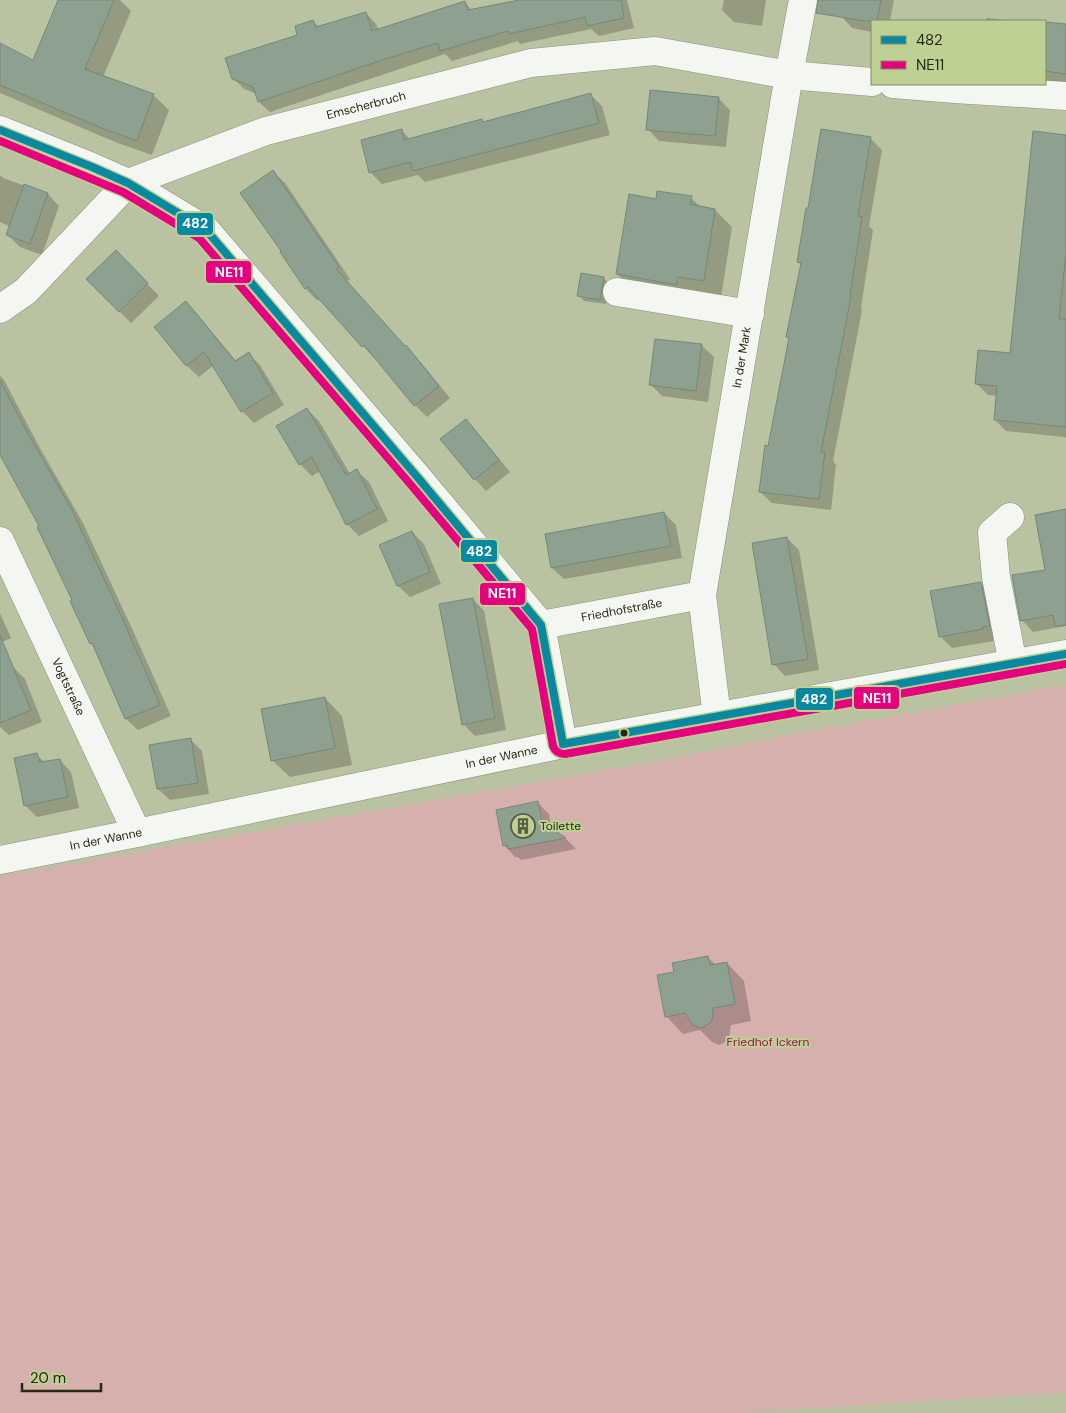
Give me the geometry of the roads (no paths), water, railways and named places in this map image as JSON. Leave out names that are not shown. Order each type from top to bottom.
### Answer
[{"type":"street","name":"In der Mark","points":[[717,717],[702,595],[803,0]]},
{"type":"street","name":"Emscherbruch","points":[[0,309],[26,291],[128,183],[266,131],[531,63],[655,51],[789,75],[871,82]]},
{"type":"street","points":[[905,85],[1066,96]]},
{"type":"street","points":[[0,130],[92,166],[128,183],[206,230],[419,478],[541,626],[563,744]]},
{"type":"street","points":[[617,292],[750,314]]},
{"type":"street","points":[[1010,517],[992,533],[996,577],[1013,664]]},
{"type":"street","name":"Vogtstraße","points":[[0,540],[137,833]]},
{"type":"street","name":"Friedhofstraße","points":[[541,626],[702,595]]},
{"type":"street","name":"In der Wanne","points":[[0,860],[563,744],[1066,654]]},
{"type":"place","name":"Toilette","points":[[523,826]]},
{"type":"park label","name":"Friedhof Ickern","points":[[768,1042]]}]
